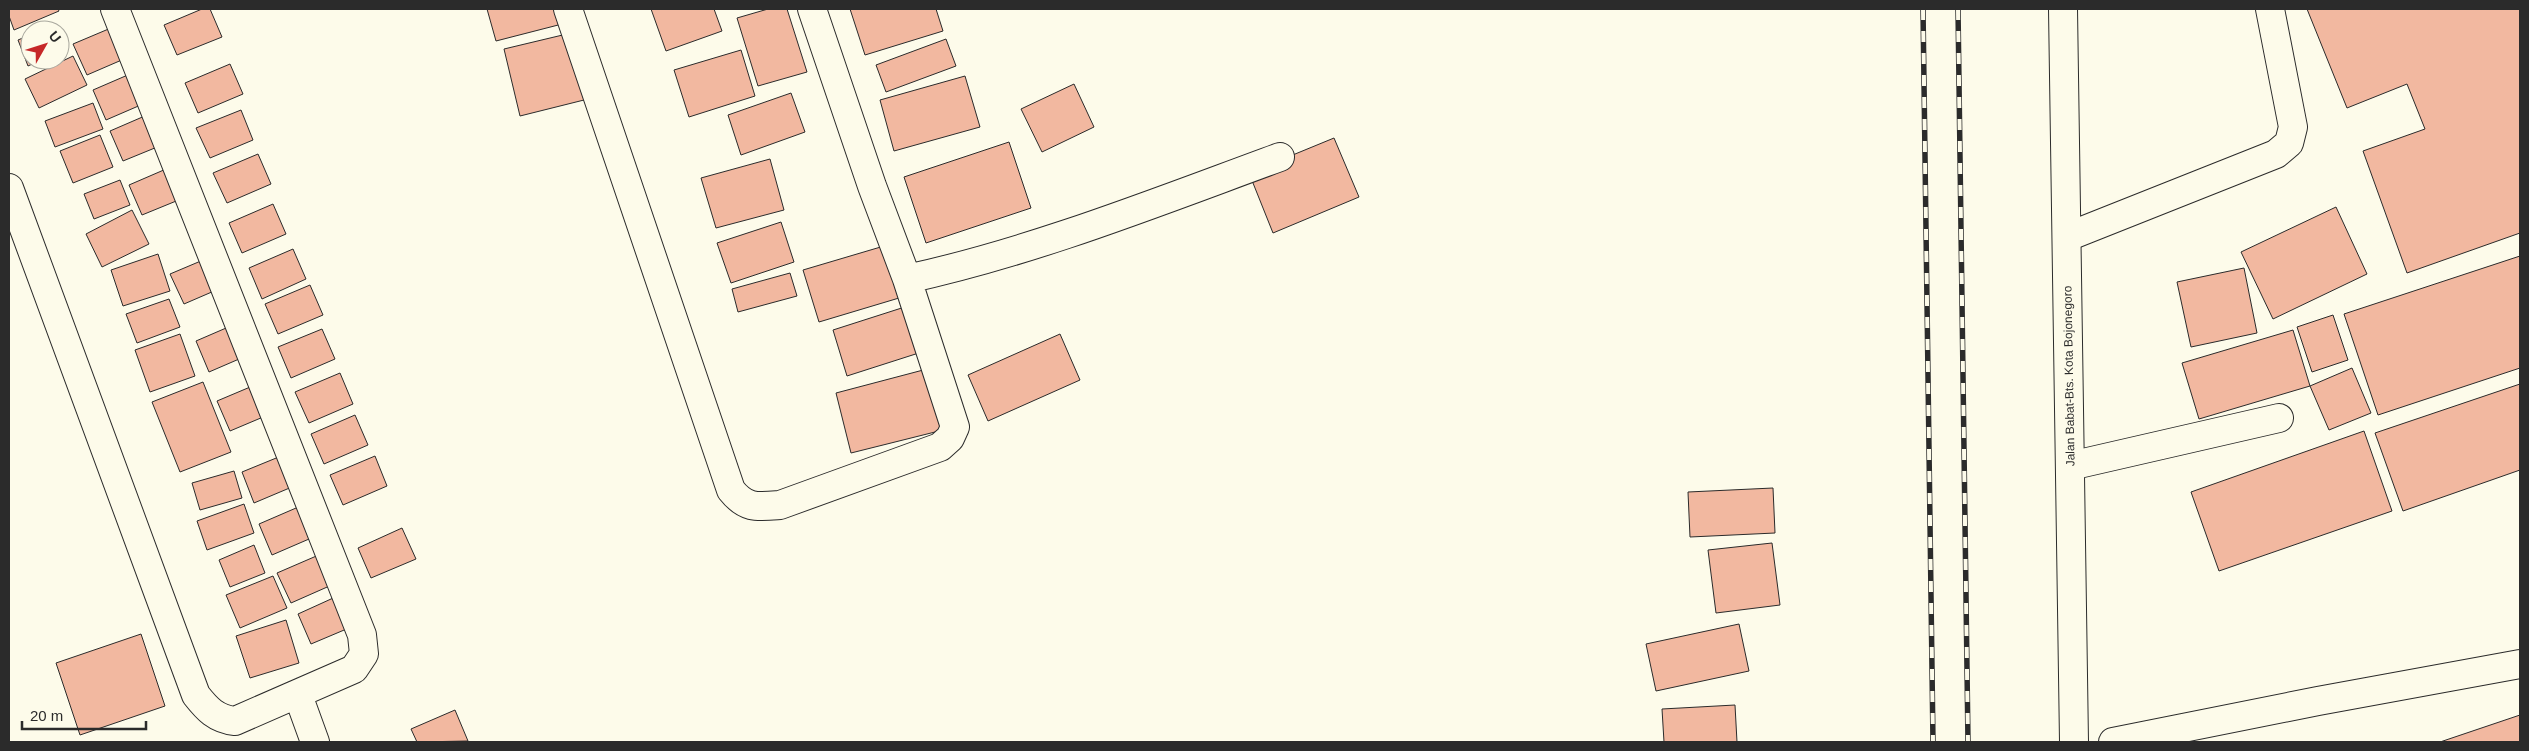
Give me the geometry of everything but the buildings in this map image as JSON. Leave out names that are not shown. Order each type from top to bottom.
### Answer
[{"type":"main road","points":[[9,188],[196,694],[208,710],[222,720],[234,721],[298,695],[354,669],[364,654],[362,635],[114,9]]},
{"type":"main road","points":[[568,9],[731,490],[741,502],[757,507],[780,505],[940,447],[950,438],[955,427],[952,412],[907,279],[872,186],[812,9]]},
{"type":"main road","name":"Jalan Babat-Bts. Kota Bojonegoro","points":[[2064,9],[2074,742]]},
{"type":"main road","points":[[2067,237],[2276,154],[2289,143],[2293,127],[2270,9]]},
{"type":"main road","points":[[907,279],[969,265],[1034,246],[1280,157]]},
{"type":"main road","points":[[2070,466],[2278,418]]},
{"type":"main road","points":[[2113,742],[2318,700],[2520,664]]},
{"type":"main road","points":[[298,695],[315,742]]},
{"type":"railway","points":[[1923,9],[1933,742]]},
{"type":"railway","points":[[1958,9],[1968,742]]}]
